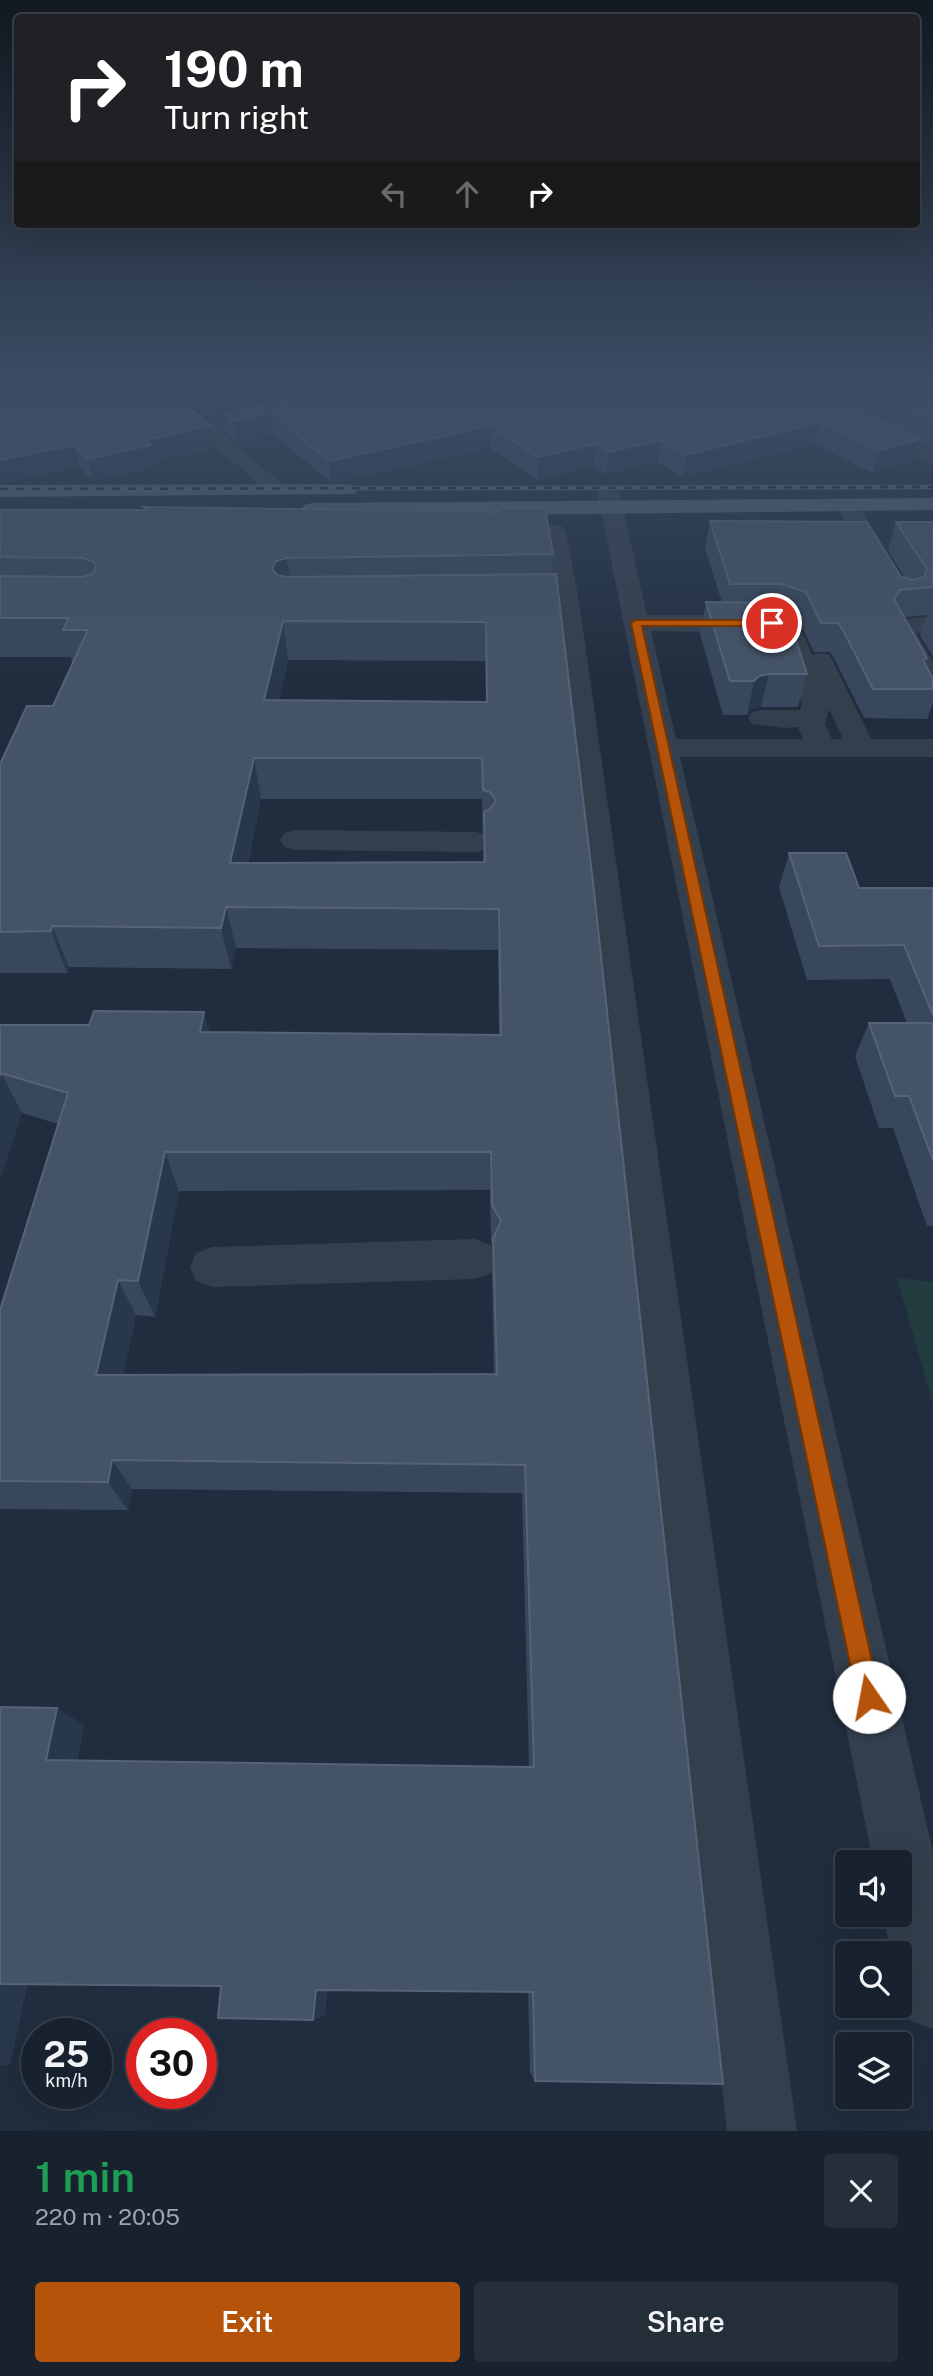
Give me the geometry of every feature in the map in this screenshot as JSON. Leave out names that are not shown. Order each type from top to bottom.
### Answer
[{"type":"main road","points":[[0,491],[276,489],[610,500],[933,504]]},
{"type":"main road","points":[[0,511],[610,500],[933,489]]},
{"type":"street","points":[[272,485],[276,489]]},
{"type":"street","points":[[610,500],[933,1996]]},
{"type":"street","points":[[847,505],[896,588]]},
{"type":"street","points":[[472,532],[555,532],[553,603],[592,843],[641,1254],[762,2131]]},
{"type":"street","points":[[634,614],[702,604]]},
{"type":"street","points":[[634,614],[783,624],[789,628],[816,704],[811,724],[821,747]]},
{"type":"street","points":[[933,624],[900,626],[933,687]]},
{"type":"street","points":[[890,632],[933,710]]},
{"type":"street","points":[[810,638],[861,748]]},
{"type":"street","points":[[762,718],[813,718]]},
{"type":"street","points":[[663,748],[933,748]]},
{"type":"street","points":[[296,840],[476,842]]},
{"type":"street","points":[[212,1267],[475,1259]]},
{"type":"green space","points":[[897,1278],[933,1282],[933,1404]]},
{"type":"building","points":[[144,507],[500,512],[500,508],[545,509],[553,554],[287,558],[276,561],[272,569],[277,575],[287,577],[556,574],[593,882],[723,2084],[535,2081],[533,1992],[316,1990],[313,2020],[218,2018],[221,1986],[0,1984],[0,1707],[57,1708],[46,1760],[534,1767],[525,1465],[112,1460],[108,1482],[0,1481],[0,1310],[68,1093],[1,1073],[0,1076],[0,1025],[89,1025],[94,1011],[204,1012],[200,1032],[501,1035],[499,909],[226,907],[221,928],[52,926],[51,931],[0,932],[0,764],[27,706],[53,706],[88,630],[63,630],[69,618],[0,618],[0,576],[81,577],[93,574],[96,566],[93,561],[82,558],[0,557],[0,510],[148,510]],"holes":[[[283,621],[486,622],[487,702],[264,700]],[[254,758],[482,758],[483,790],[490,792],[496,801],[484,812],[485,862],[230,863]],[[165,1152],[491,1152],[492,1205],[501,1221],[493,1239],[497,1374],[96,1375],[118,1280],[138,1281]]]},
{"type":"building","points":[[710,521],[867,522],[901,577],[913,580],[924,577],[927,569],[896,522],[933,522],[933,587],[900,590],[894,599],[927,658],[923,660],[933,679],[933,689],[873,689],[843,630],[838,623],[821,623],[806,592],[781,584],[730,584]]},
{"type":"building","points":[[706,602],[784,603],[807,674],[769,674],[759,676],[754,681],[730,681]]},
{"type":"building","points":[[789,853],[846,853],[859,888],[933,888],[933,1015],[904,945],[819,946]]},
{"type":"building","points":[[869,1023],[933,1023],[933,1160],[909,1096],[895,1096]]},
{"type":"railway","points":[[0,489],[933,487]]},
{"type":"route","points":[[772,623],[636,623],[869,1697]]}]
